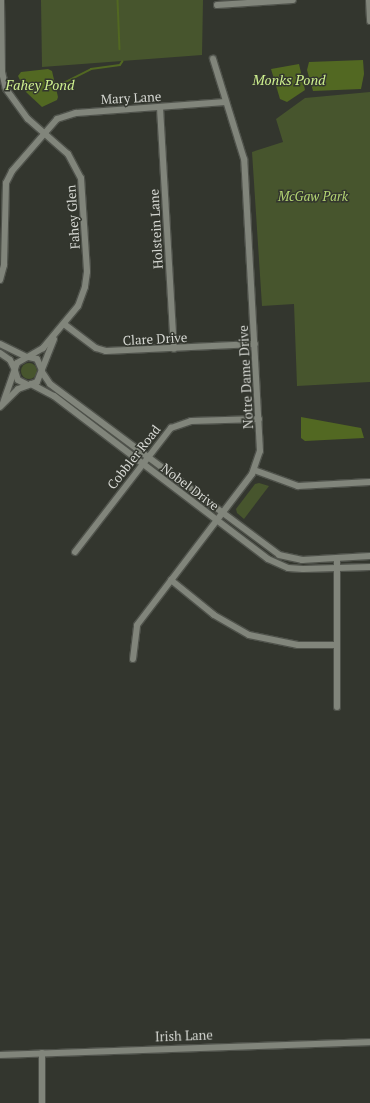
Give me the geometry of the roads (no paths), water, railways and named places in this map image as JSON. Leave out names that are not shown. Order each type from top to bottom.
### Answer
[{"type":"street","name":"Fahey Glen","points":[[0,0],[2,83],[22,112],[71,158],[81,178],[87,272],[82,299],[57,334],[39,352],[17,363],[2,405]]},
{"type":"street","points":[[217,5],[293,0]]},
{"type":"street","points":[[369,0],[370,21]]},
{"type":"street","name":"Notre Dame Drive","points":[[133,659],[137,625],[254,470],[260,451],[244,159],[212,59]]},
{"type":"street","name":"Mary Lane","points":[[0,280],[4,265],[6,183],[12,171],[57,119],[72,114],[226,102]]},
{"type":"street","name":"Holstein Lane","points":[[160,108],[174,349]]},
{"type":"street","name":"Clare Drive","points":[[64,324],[102,350],[115,352],[255,344]]},
{"type":"street","name":"Fahey Glen","points":[[2,405],[18,389],[37,382],[57,334]]},
{"type":"street","name":"Nobel Drive","points":[[0,344],[40,362],[42,371],[50,384],[106,424],[272,551],[302,560],[370,556]]},
{"type":"street","name":"Nobel Drive","points":[[0,352],[10,360],[18,380],[54,396],[216,521],[268,559],[288,568],[370,567]]},
{"type":"street","name":"Cobbler Road","points":[[75,552],[168,431],[184,422],[259,419]]},
{"type":"street","points":[[100,432],[106,424]]},
{"type":"street","points":[[254,470],[298,486],[370,482]]},
{"type":"street","points":[[268,559],[272,551]]},
{"type":"street","points":[[337,558],[337,708]]},
{"type":"street","points":[[171,580],[214,615],[249,635],[286,643],[336,644]]},
{"type":"street","name":"Irish Lane","points":[[0,1055],[370,1042]]},
{"type":"street","points":[[42,1053],[42,1103]]},
{"type":"water","points":[[363,60],[364,74],[361,89],[313,91],[307,70],[309,62]]},
{"type":"water","name":"Monks Pond","points":[[299,64],[305,90],[287,102],[280,99],[271,69]]},
{"type":"water","name":"Fahey Pond","points":[[48,69],[52,71],[58,97],[57,100],[42,107],[26,92],[18,76],[21,72]]},
{"type":"water","points":[[301,417],[361,428],[364,438],[305,441],[301,438]]},
{"type":"waterway","points":[[118,0],[120,49]]},
{"type":"waterway","points":[[56,87],[91,69],[120,65],[122,62]]},
{"type":"park label","name":"McGaw Park","points":[[313,196]]}]
